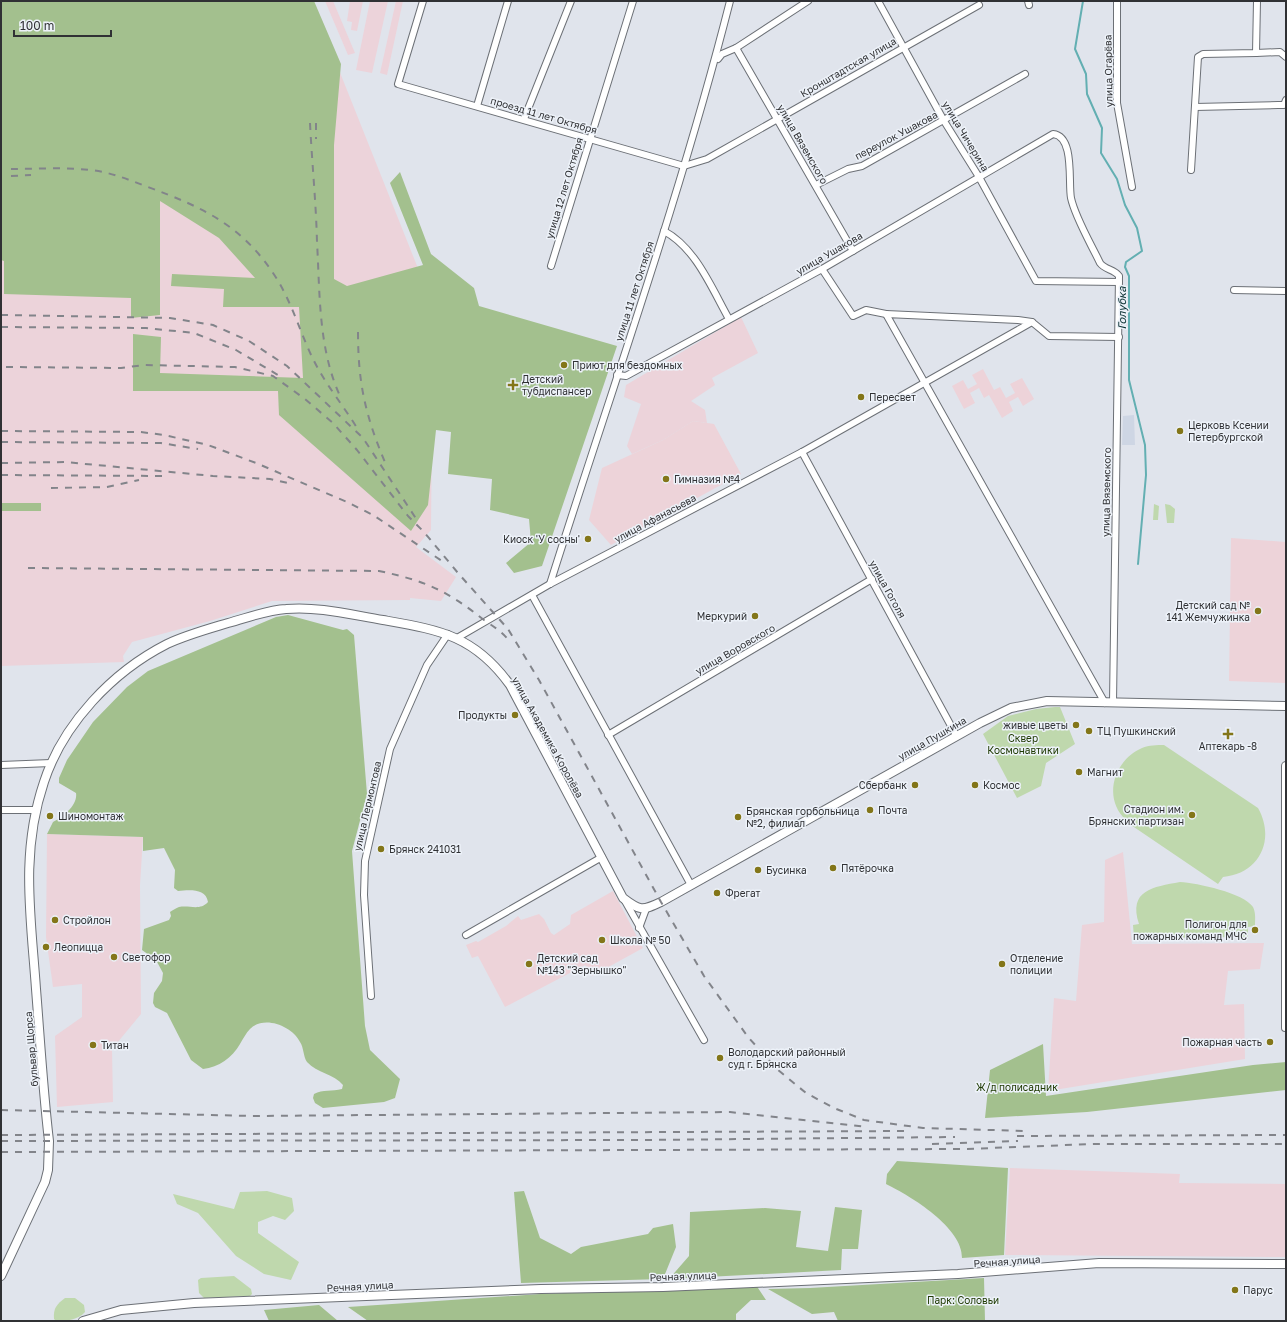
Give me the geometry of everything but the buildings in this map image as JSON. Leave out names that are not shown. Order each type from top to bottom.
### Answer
[{"type":"main road","name":"улица Академика Королёва","points":[[51,763],[56,751],[84,711],[121,675],[168,644],[216,627],[263,613],[286,609],[331,611],[429,628],[457,638],[476,649],[492,663],[510,685],[623,898]]},
{"type":"main road","name":"улица Пушкина","points":[[646,909],[956,735],[1011,708],[1047,701],[1286,706]]},
{"type":"main road","name":"бульвар Щорса","points":[[1,1276],[48,1170],[49,1141],[28,892],[30,843],[36,810],[51,763]]},
{"type":"main road","points":[[1286,766],[1286,848]]},
{"type":"main road","points":[[623,898],[637,908],[646,909]]},
{"type":"main road","name":"Речная улица","points":[[83,1321],[121,1310],[194,1303],[541,1289],[663,1287],[958,1274],[1099,1263],[1286,1264]]},
{"type":"street","name":"проезд 11 лет Октября","points":[[423,1],[398,84],[684,166]]},
{"type":"street","points":[[477,106],[508,1]]},
{"type":"street","points":[[524,119],[571,1]]},
{"type":"street","name":"улица 12 лет Октября","points":[[551,266],[589,138],[633,1]]},
{"type":"street","name":"улица 11 лет Октября","points":[[550,584],[664,231],[716,62],[730,1]]},
{"type":"street","points":[[716,62],[722,54],[736,48],[808,1]]},
{"type":"street","name":"улица Чичерина","points":[[878,1],[944,120],[979,177],[1036,281],[1119,282]]},
{"type":"street","name":"улица Огарёва","points":[[1117,1],[1117,103],[1132,187]]},
{"type":"street","points":[[1256,53],[1257,1]]},
{"type":"street","name":"Кронштадтская улица","points":[[684,166],[707,159],[979,5]]},
{"type":"street","name":"улица Вяземского","points":[[736,48],[853,250]]},
{"type":"street","points":[[1191,170],[1198,56],[1203,54],[1280,52],[1286,57]]},
{"type":"street","name":"переулок Ушакова","points":[[816,185],[848,169],[862,166],[1025,74]]},
{"type":"street","points":[[1195,107],[1284,105],[1286,100]]},
{"type":"street","name":"улица Ушакова","points":[[617,375],[626,376],[822,269],[1053,134],[1057,134],[1064,142],[1068,151],[1071,197],[1075,207],[1100,263],[1103,268],[1117,273],[1119,282]]},
{"type":"street","points":[[664,231],[674,236],[684,246],[706,277],[729,320]]},
{"type":"street","points":[[822,269],[854,316],[866,310],[886,314],[1018,320],[1032,322],[1049,336],[1119,337]]},
{"type":"street","name":"улица Вяземского","points":[[1109,703],[1119,337],[1119,282]]},
{"type":"street","points":[[1234,290],[1286,291]]},
{"type":"street","points":[[886,314],[1109,703]]},
{"type":"street","name":"улица Афанасьева","points":[[457,638],[550,584],[802,452],[1032,322]]},
{"type":"street","name":"улица Гоголя","points":[[802,452],[956,735]]},
{"type":"street","name":"улица Воровского","points":[[608,735],[872,580]]},
{"type":"street","points":[[532,595],[691,885]]},
{"type":"street","name":"улица Лермонтова","points":[[370,996],[364,895],[365,861],[390,749],[427,665],[448,634]]},
{"type":"street","points":[[1,764],[51,763]]},
{"type":"street","points":[[1,810],[36,810]]},
{"type":"street","points":[[1285,1028],[1286,848]]},
{"type":"street","points":[[466,935],[602,857]]},
{"type":"street","name":"улица Академика Королёва","points":[[623,898],[704,1040]]},
{"type":"street","points":[[639,928],[641,919],[646,909]]},
{"type":"shaded area","points":[[1,1],[339,70],[433,306],[431,530],[416,547],[456,577],[441,601],[410,598],[410,600],[272,601],[210,621],[132,642],[123,656],[124,662],[1,666]]},
{"type":"shaded area","points":[[325,1],[333,1],[355,53],[348,55]]},
{"type":"shaded area","points":[[350,1],[363,1],[357,31],[351,30],[352,22],[347,21]]},
{"type":"shaded area","points":[[370,1],[388,1],[372,73],[356,70]]},
{"type":"shaded area","points":[[396,1],[403,1],[387,75],[380,73]]},
{"type":"shaded area","points":[[741,317],[758,353],[712,378],[715,385],[691,401],[705,410],[707,423],[693,421],[663,440],[632,454],[627,446],[641,404],[624,397],[626,385]]},
{"type":"shaded area","points":[[983,369],[994,390],[1000,387],[1006,398],[1015,393],[1010,384],[1022,378],[1034,399],[1023,406],[1018,397],[1009,402],[1013,411],[1002,418],[989,395],[984,398],[979,388],[970,393],[975,403],[964,409],[952,386],[963,380],[968,389],[977,384],[972,375]]},
{"type":"shaded area","points":[[1134,415],[1135,445],[1122,445],[1123,416]]},
{"type":"shaded area","name":"Гимназия №4","points":[[693,421],[714,424],[741,474],[611,545],[589,520],[602,468],[663,440]]},
{"type":"shaded area","name":"Детский сад № 141 Жемчужинка","points":[[1231,538],[1286,542],[1286,683],[1229,681]]},
{"type":"shaded area","points":[[47,834],[143,837],[140,885],[141,1014],[112,1049],[113,1102],[57,1107],[55,1036],[82,1017],[82,984],[53,987],[46,937]]},
{"type":"shaded area","points":[[1123,852],[1132,944],[1264,943],[1260,969],[1228,971],[1224,1005],[1244,1004],[1245,1059],[1048,1091],[1054,998],[1076,1001],[1082,925],[1104,922],[1105,860]]},
{"type":"shaded area","points":[[613,891],[643,948],[592,976],[585,965],[505,1007],[478,956],[472,958],[466,945],[476,941],[478,942],[506,926],[518,916],[521,920],[539,914],[544,919],[551,933],[554,935],[570,924],[571,915]]},
{"type":"shaded area","points":[[1010,1168],[1180,1174],[1179,1183],[1286,1184],[1286,1257],[1005,1255]]},
{"type":"green space","points":[[1,1],[314,1],[341,64],[334,145],[334,279],[347,286],[423,265],[390,183],[400,172],[431,254],[474,288],[479,306],[617,346],[542,566],[514,573],[506,563],[531,542],[529,519],[490,510],[492,479],[448,474],[451,432],[436,430],[428,505],[411,531],[279,415],[278,391],[133,391],[133,334],[161,337],[160,373],[303,378],[299,307],[223,307],[224,289],[171,286],[172,274],[255,278],[219,238],[160,201],[160,315],[131,318],[131,298],[4,294],[4,261],[1,260]]},
{"type":"green space","points":[[1,503],[41,503],[41,511],[1,511]]},
{"type":"green space","points":[[1154,504],[1159,506],[1158,520],[1153,520]]},
{"type":"green space","points":[[1165,504],[1170,505],[1175,509],[1174,523],[1167,523]]},
{"type":"green space","points":[[288,615],[343,630],[347,629],[354,635],[367,794],[352,851],[365,1026],[370,1050],[400,1079],[395,1098],[384,1102],[323,1108],[315,1103],[313,1098],[314,1094],[342,1089],[343,1085],[335,1078],[311,1066],[307,1062],[301,1044],[296,1036],[291,1031],[277,1024],[263,1023],[250,1029],[233,1054],[220,1064],[203,1069],[191,1060],[167,1013],[155,1007],[153,1003],[154,993],[162,981],[163,973],[156,960],[142,950],[144,929],[169,920],[171,916],[170,912],[178,907],[198,907],[205,905],[208,902],[207,897],[201,892],[187,890],[178,891],[174,888],[175,870],[164,848],[143,851],[143,837],[47,834],[53,822],[69,810],[75,802],[76,793],[59,783],[59,778],[67,760],[93,722],[127,687],[148,671],[276,617]]},
{"type":"green space","name":"Сквер Космонавтики","points":[[1060,707],[1075,744],[1046,763],[1041,786],[1017,798],[983,734],[1008,716],[1036,709]]},
{"type":"green space","name":"Стадион им. Брянских партизан","points":[[1164,745],[1258,808],[1263,820],[1265,832],[1264,843],[1261,853],[1255,862],[1236,874],[1223,877],[1218,884],[1125,821],[1126,820],[1114,801],[1114,780],[1124,761],[1142,748]]},
{"type":"green space","points":[[1180,882],[1197,884],[1220,890],[1240,897],[1248,902],[1253,907],[1255,912],[1255,926],[1248,927],[1248,937],[1134,938],[1133,925],[1139,924],[1136,913],[1137,904],[1140,897],[1145,892],[1152,889]]},
{"type":"green space","name":"Ж/д полисадник","points":[[1043,1044],[1046,1096],[1253,1065],[1286,1062],[1286,1090],[1087,1112],[985,1118],[990,1070]]},
{"type":"green space","points":[[897,1161],[1008,1168],[1004,1255],[962,1258],[960,1247],[954,1235],[934,1214],[909,1196],[886,1184],[887,1174]]},
{"type":"green space","points":[[267,1191],[292,1198],[294,1211],[285,1220],[273,1216],[258,1222],[258,1233],[299,1262],[291,1280],[264,1274],[236,1256],[198,1213],[177,1204],[173,1194],[234,1209],[240,1192]]},
{"type":"green space","points":[[524,1191],[540,1238],[571,1254],[581,1247],[648,1234],[653,1228],[673,1224],[676,1247],[663,1279],[521,1283],[514,1192]]},
{"type":"green space","points":[[835,1207],[862,1210],[858,1249],[842,1249],[841,1270],[669,1279],[689,1256],[690,1212],[765,1208],[801,1211],[796,1247],[828,1251]]},
{"type":"green space","points":[[234,1276],[251,1289],[252,1294],[250,1296],[204,1298],[199,1293],[198,1280],[201,1278]]},
{"type":"green space","name":"Парк: Соловьи","points":[[984,1278],[985,1321],[838,1321],[834,1312],[812,1314],[768,1289],[810,1288]]},
{"type":"green space","points":[[756,1285],[766,1300],[751,1300],[736,1314],[736,1321],[368,1321],[348,1307],[540,1294]]},
{"type":"green space","points":[[65,1298],[75,1298],[84,1305],[85,1312],[72,1320],[56,1321],[54,1319],[55,1309]]},
{"type":"green space","points":[[319,1305],[338,1321],[269,1321],[264,1310]]},
{"type":"waterway","name":"Голубка","points":[[1083,1],[1075,49],[1086,74],[1087,94],[1102,128],[1101,153],[1117,179],[1125,205],[1137,228],[1142,251],[1126,262],[1125,267],[1129,276],[1129,380],[1145,445],[1146,475],[1138,564]]},
{"type":"railway","points":[[310,123],[324,341],[333,380],[341,398]]},
{"type":"railway","points":[[316,123],[316,139]]},
{"type":"railway","points":[[11,169],[60,168],[98,171],[113,174],[186,202],[219,220],[235,231],[249,243],[275,276],[286,296],[319,370],[357,428]]},
{"type":"railway","points":[[11,176],[31,175]]},
{"type":"railway","points":[[1,315],[170,318],[213,325],[249,341],[287,366],[363,438],[417,520]]},
{"type":"railway","points":[[1,327],[146,328],[194,333],[236,350],[278,375]]},
{"type":"railway","points":[[358,332],[358,351],[365,401],[374,433],[387,467]]},
{"type":"railway","points":[[6,367],[121,368],[144,365],[235,367],[273,376],[305,399],[333,423],[357,450],[408,516],[424,532],[508,629],[539,680],[661,902],[704,976],[748,1037],[778,1070],[806,1093],[834,1108],[864,1120],[923,1128],[1025,1131]]},
{"type":"railway","points":[[1,431],[141,432],[164,435],[208,445],[256,463],[347,502],[373,515],[445,563]]},
{"type":"railway","points":[[1,442],[161,443],[198,449]]},
{"type":"railway","points":[[1,463],[65,462],[213,476],[270,479],[293,484]]},
{"type":"railway","points":[[1,475],[163,476]]},
{"type":"railway","points":[[51,488],[107,487],[139,480]]},
{"type":"railway","points":[[28,568],[379,571],[410,579],[435,588],[458,601],[498,630],[510,642]]},
{"type":"railway","points":[[1,1110],[252,1116],[730,1112],[867,1127]]},
{"type":"railway","points":[[1,1135],[905,1131]]},
{"type":"railway","points":[[1017,1136],[1286,1135]]},
{"type":"railway","points":[[1,1141],[645,1140],[955,1137]]},
{"type":"railway","points":[[932,1144],[1018,1141]]},
{"type":"railway","points":[[1,1152],[966,1149],[1093,1144],[1286,1144]]},
{"type":"place","name":"Приют для бездомных","points":[[564,365]]},
{"type":"place","name":"Детский тубдиспансер","points":[[513,385]]},
{"type":"place","name":"Пересвет","points":[[861,397]]},
{"type":"place","name":"Церковь Ксении Петербургской","points":[[1180,431]]},
{"type":"place","name":"Гимназия №4","points":[[666,479]]},
{"type":"place","name":"Киоск 'У сосны'","points":[[588,539]]},
{"type":"place","name":"Детский сад № 141 Жемчужинка","points":[[1258,611]]},
{"type":"place","name":"Меркурий","points":[[755,616]]},
{"type":"place","name":"Продукты","points":[[515,715]]},
{"type":"place","name":"живые цветы","points":[[1076,725]]},
{"type":"place","name":"ТЦ Пушкинский","points":[[1089,731]]},
{"type":"place","name":"Аптекарь -8","points":[[1228,734]]},
{"type":"place","name":"Магнит","points":[[1079,772]]},
{"type":"place","name":"Сбербанк","points":[[915,785]]},
{"type":"place","name":"Космос","points":[[975,785]]},
{"type":"place","name":"Почта","points":[[870,810]]},
{"type":"place","name":"Стадион им. Брянских партизан","points":[[1192,815]]},
{"type":"place","name":"Шиномонтаж","points":[[50,816]]},
{"type":"place","name":"Брянская горбольница №2, филиал","points":[[738,817]]},
{"type":"place","name":"Брянск 241031","points":[[381,849]]},
{"type":"place","name":"Пятёрочка","points":[[833,868]]},
{"type":"place","name":"Бусинка","points":[[758,870]]},
{"type":"place","name":"Фрегат","points":[[717,893]]},
{"type":"place","name":"Стройлон","points":[[55,920]]},
{"type":"place","name":"Полигон для пожарных команд МЧС","points":[[1255,930]]},
{"type":"place","name":"Школа № 50","points":[[602,940]]},
{"type":"place","name":"Леопицца","points":[[46,947]]},
{"type":"place","name":"Светофор","points":[[114,957]]},
{"type":"place","name":"Детский сад №143 \"Зернышко\"","points":[[529,964]]},
{"type":"place","name":"Отделение полиции","points":[[1002,964]]},
{"type":"place","name":"Пожарная часть","points":[[1270,1042]]},
{"type":"place","name":"Титан","points":[[93,1045]]},
{"type":"place","name":"Володарский районный суд г. Брянска","points":[[720,1058]]},
{"type":"place","name":"Парус","points":[[1235,1290]]}]
